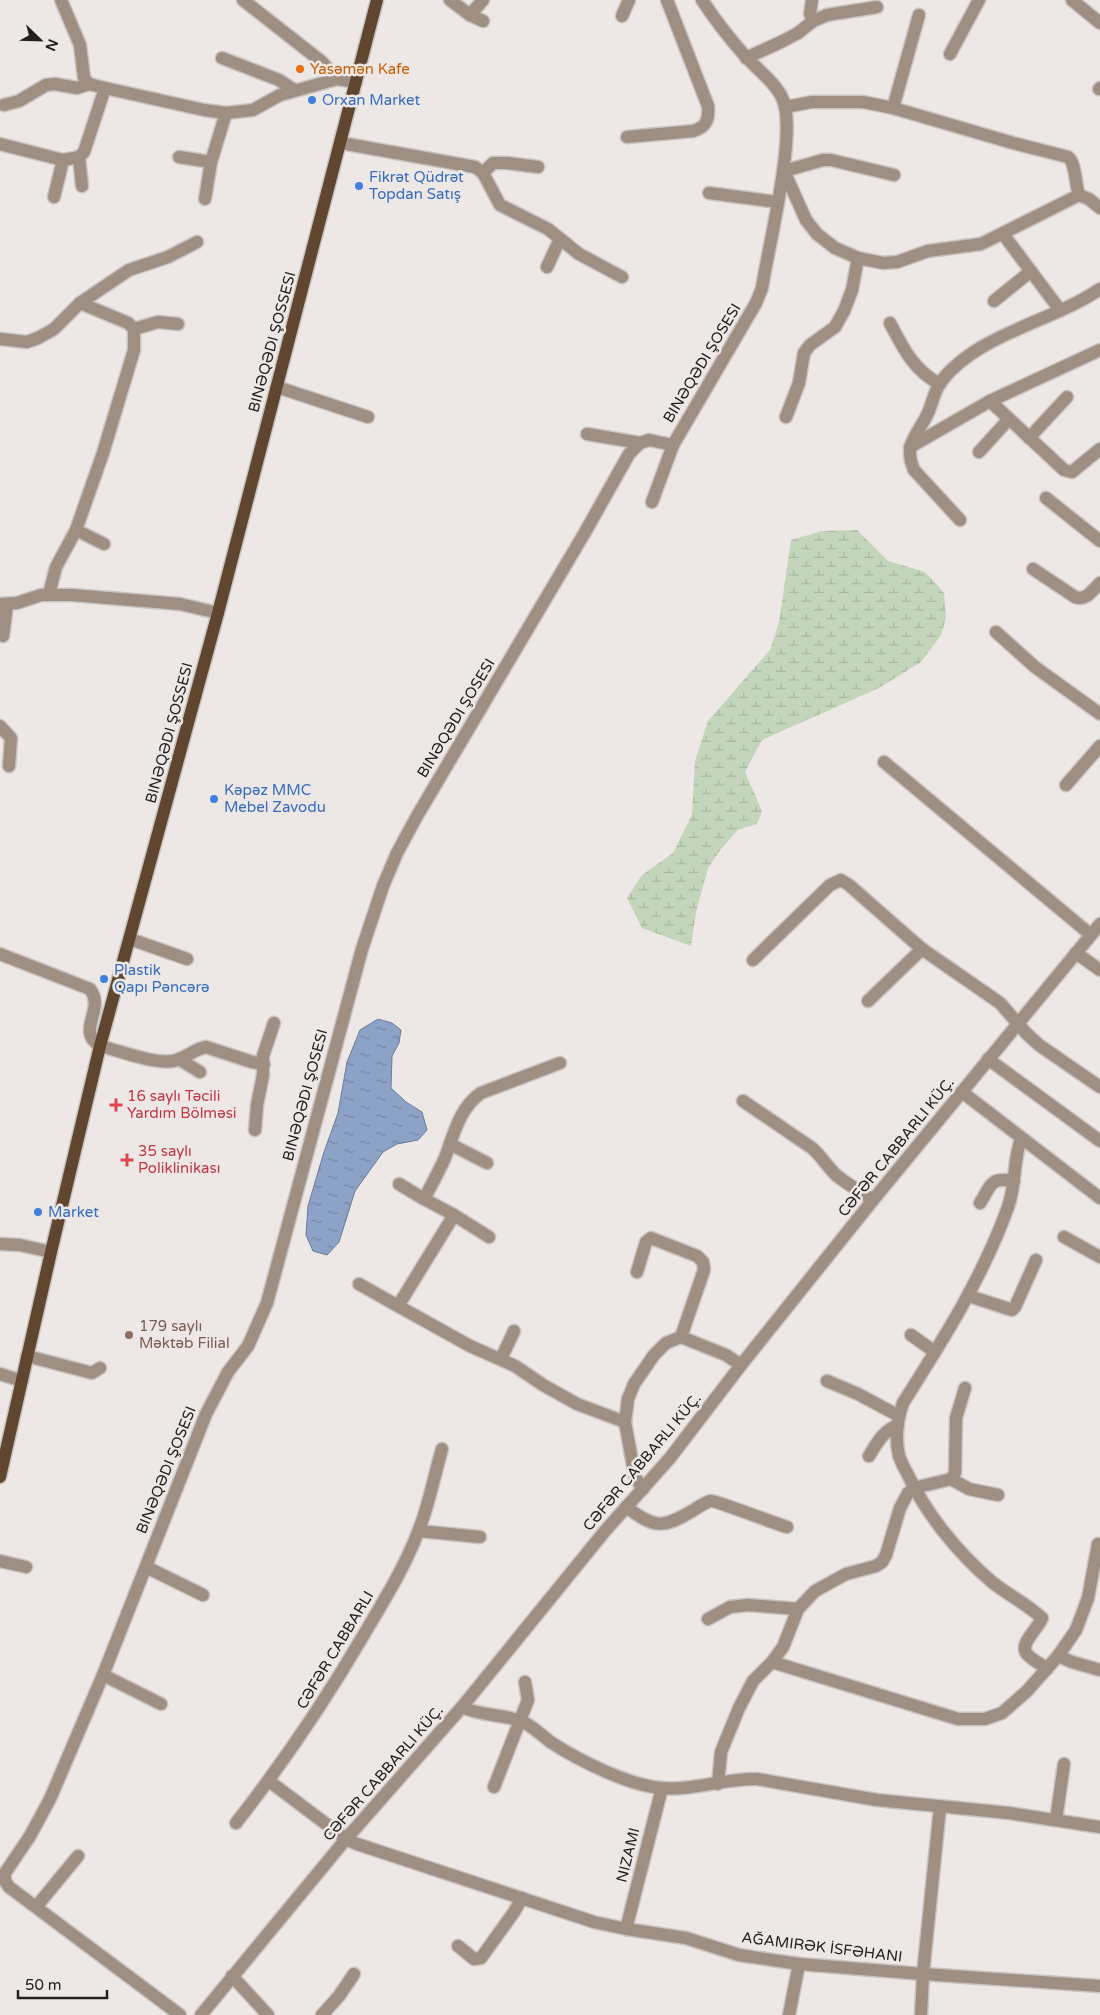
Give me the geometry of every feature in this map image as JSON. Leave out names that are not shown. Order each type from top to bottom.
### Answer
[{"type":"main road","name":"BINƏQƏDI ŞOSSESI","points":[[0,1477],[100,1046],[218,613],[378,0]]},
{"type":"street","points":[[61,0],[80,45],[84,78],[89,84]]},
{"type":"street","points":[[243,0],[322,62],[338,79]]},
{"type":"street","points":[[450,0],[470,15],[483,20]]},
{"type":"street","points":[[470,15],[484,0]]},
{"type":"street","points":[[622,16],[630,0]]},
{"type":"street","points":[[626,137],[693,131],[701,129],[709,118],[708,106],[667,0]]},
{"type":"street","name":"BINƏQƏDI ŞOSESI","points":[[180,2015],[9,1887],[5,1881],[4,1873],[30,1836],[50,1799],[103,1675],[206,1414],[228,1372],[252,1340],[267,1303],[362,949],[383,886],[397,853],[584,534],[622,464],[640,443],[649,440],[673,444],[756,303],[762,288],[784,171],[785,107],[778,92],[746,58],[702,0]]},
{"type":"street","points":[[812,0],[810,14],[813,21]]},
{"type":"street","points":[[950,54],[979,0]]},
{"type":"street","points":[[1072,0],[1100,23]]},
{"type":"street","points":[[746,58],[798,33],[813,21],[828,15],[877,7]]},
{"type":"street","points":[[892,108],[919,15]]},
{"type":"street","points":[[222,58],[279,80],[294,90]]},
{"type":"street","points":[[4,105],[18,102],[46,85],[55,84],[77,88],[89,84],[204,110],[226,113],[253,110],[280,95],[338,79],[356,82]]},
{"type":"street","points":[[0,144],[63,160],[79,158],[84,152],[105,88]]},
{"type":"street","points":[[785,107],[812,102],[863,102],[892,108],[1068,157],[1073,164],[1075,184],[1079,195],[1089,199],[1100,208]]},
{"type":"street","points":[[205,199],[211,162],[226,113]]},
{"type":"street","points":[[341,143],[463,163],[475,167],[484,173],[500,205],[548,229],[579,254],[622,278]]},
{"type":"street","points":[[79,158],[82,186]]},
{"type":"street","points":[[179,158],[211,162]]},
{"type":"street","points":[[54,196],[63,160]]},
{"type":"street","points":[[784,171],[831,160],[894,175]]},
{"type":"street","points":[[484,173],[493,163],[538,167]]},
{"type":"street","name":"BINƏQƏDI ŞOSESI","points":[[784,171],[806,220],[817,234],[835,248],[858,258],[883,263],[897,262],[928,251],[981,244],[1079,195]]},
{"type":"street","points":[[709,193],[777,202]]},
{"type":"street","points":[[1003,234],[1060,310]]},
{"type":"street","points":[[547,267],[560,239]]},
{"type":"street","points":[[0,339],[27,342],[38,338],[54,329],[80,303],[129,270],[168,257],[197,242]]},
{"type":"street","points":[[786,417],[799,383],[804,353],[810,345],[835,327],[852,290],[858,258]]},
{"type":"street","points":[[994,301],[1031,271]]},
{"type":"street","points":[[960,520],[914,470],[910,460],[910,447],[913,436],[927,416],[940,384],[956,367],[986,345],[1100,289]]},
{"type":"street","points":[[48,594],[56,567],[76,530],[103,453],[134,350],[134,329],[128,323],[80,303]]},
{"type":"street","points":[[134,329],[158,322],[178,324]]},
{"type":"street","points":[[890,323],[908,356],[928,378],[940,384]]},
{"type":"street","points":[[910,447],[990,401],[1100,350]]},
{"type":"street","points":[[277,387],[368,417]]},
{"type":"street","points":[[1030,438],[1067,397]]},
{"type":"street","points":[[990,401],[1064,470],[1072,472],[1100,449]]},
{"type":"street","points":[[979,452],[1009,419]]},
{"type":"street","points":[[587,434],[640,443]]},
{"type":"street","points":[[652,502],[673,444]]},
{"type":"street","points":[[1046,498],[1100,541]]},
{"type":"street","points":[[76,530],[104,544]]},
{"type":"street","points":[[1033,569],[1074,597],[1080,599],[1084,598],[1100,583]]},
{"type":"street","points":[[3,636],[4,604],[48,594],[180,604],[218,613]]},
{"type":"street","points":[[996,632],[1035,667],[1100,714]]},
{"type":"street","points":[[0,726],[11,738],[9,766]]},
{"type":"street","points":[[1066,785],[1100,746]]},
{"type":"street","points":[[884,762],[1091,934]]},
{"type":"street","points":[[754,960],[830,885],[841,880],[922,949],[1000,1003],[1039,1044],[1100,1087]]},
{"type":"street","points":[[201,2015],[346,1839],[462,1707],[605,1531],[675,1452],[741,1365],[873,1200],[1100,924]]},
{"type":"street","points":[[130,939],[187,959]]},
{"type":"street","points":[[868,1001],[922,949]]},
{"type":"street","points":[[1076,953],[1100,970]]},
{"type":"street","points":[[0,954],[90,989],[96,1002],[89,1034],[92,1040],[100,1046],[165,1061],[179,1059],[199,1048],[206,1047],[264,1064]]},
{"type":"street","points":[[255,1130],[257,1105],[263,1075],[263,1056],[274,1023]]},
{"type":"street","points":[[179,1059],[200,1072]]},
{"type":"street","points":[[988,1059],[1100,1141]]},
{"type":"street","points":[[424,1199],[450,1144],[460,1117],[470,1100],[481,1093],[560,1063]]},
{"type":"street","points":[[962,1092],[1100,1198]]},
{"type":"street","points":[[743,1102],[812,1148],[838,1177],[873,1200]]},
{"type":"street","points":[[1021,1139],[1016,1157],[1014,1181],[1004,1218],[969,1296],[903,1403],[898,1420],[900,1457],[914,1488],[946,1533],[973,1563],[1005,1592],[1042,1618],[1026,1644],[1025,1649],[1026,1653],[1047,1669]]},
{"type":"street","points":[[450,1144],[486,1163]]},
{"type":"street","points":[[980,1203],[994,1180],[999,1178],[1014,1181]]},
{"type":"street","points":[[398,1184],[489,1237]]},
{"type":"street","points":[[398,1306],[454,1215]]},
{"type":"street","points":[[1064,1237],[1100,1257]]},
{"type":"street","points":[[637,1272],[646,1242],[651,1238],[697,1256],[703,1262],[704,1270],[681,1337]]},
{"type":"street","points":[[0,1244],[20,1245],[51,1252]]},
{"type":"street","points":[[969,1296],[1012,1310],[1036,1260]]},
{"type":"street","points":[[359,1284],[470,1346],[515,1366],[543,1385],[577,1404],[625,1422]]},
{"type":"street","points":[[501,1359],[514,1331]]},
{"type":"street","points":[[910,1334],[935,1352]]},
{"type":"street","points":[[643,1488],[636,1477],[625,1422],[628,1399],[634,1384],[645,1366],[666,1343],[681,1337],[726,1355],[741,1365]]},
{"type":"street","points":[[28,1356],[92,1374],[100,1368]]},
{"type":"street","points":[[0,1374],[22,1381]]},
{"type":"street","points":[[827,1381],[858,1394],[898,1420]]},
{"type":"street","points":[[718,1784],[721,1752],[739,1708],[753,1681],[772,1662],[783,1647],[798,1609],[815,1591],[846,1574],[876,1566],[882,1562],[886,1555],[900,1508],[908,1493],[914,1488],[951,1479],[955,1474],[957,1460],[955,1443],[956,1418],[965,1388]]},
{"type":"street","points":[[870,1456],[882,1436],[898,1420]]},
{"type":"street","points":[[236,1824],[269,1781],[338,1678],[404,1564],[419,1531],[442,1449]]},
{"type":"street","points":[[951,1479],[969,1489],[998,1495]]},
{"type":"street","points":[[626,1507],[649,1522],[666,1524],[710,1501],[719,1502],[751,1516],[787,1527]]},
{"type":"street","points":[[419,1531],[480,1537]]},
{"type":"street","points":[[772,1662],[958,1719],[985,1719],[1002,1713],[1027,1691],[1047,1669],[1076,1630],[1088,1598],[1098,1544]]},
{"type":"street","points":[[0,1562],[26,1567]]},
{"type":"street","points":[[146,1567],[203,1595]]},
{"type":"street","points":[[708,1619],[730,1607],[748,1605],[798,1609]]},
{"type":"street","points":[[1058,1656],[1100,1670]]},
{"type":"street","points":[[103,1675],[161,1704]]},
{"type":"street","points":[[494,1788],[528,1700],[525,1682]]},
{"type":"street","points":[[462,1707],[471,1711],[520,1721],[567,1752],[596,1767],[639,1784],[662,1788],[757,1779],[877,1800],[1009,1813],[1100,1827]]},
{"type":"street","points":[[1056,1820],[1064,1764]]},
{"type":"street","name":"AĞAMIRƏK İSFƏHANI","points":[[269,1781],[346,1839],[370,1849],[594,1922],[686,1938],[739,1955],[799,1964],[1100,1986]]},
{"type":"street","name":"NIZAMI","points":[[626,1929],[662,1788]]},
{"type":"street","points":[[921,2015],[923,1974],[940,1807]]},
{"type":"street","points":[[36,1907],[78,1856]]},
{"type":"street","points":[[458,1946],[474,1958],[481,1958],[522,1898]]},
{"type":"street","points":[[789,2015],[799,1964]]},
{"type":"street","points":[[322,2015],[339,1996],[354,1974]]},
{"type":"street","points":[[232,1976],[268,2015]]},
{"type":"green space","points":[[857,530],[888,561],[925,572],[944,593],[946,618],[941,635],[921,662],[879,688],[762,740],[745,772],[762,811],[757,824],[738,830],[721,849],[708,868],[696,912],[691,946],[642,928],[627,898],[642,875],[673,853],[692,815],[695,761],[708,721],[770,650],[779,622],[791,540],[822,531]]},
{"type":"water","points":[[378,1019],[392,1023],[401,1030],[399,1043],[392,1056],[391,1088],[406,1102],[422,1112],[427,1130],[418,1140],[397,1144],[383,1152],[355,1191],[339,1242],[327,1255],[313,1251],[306,1235],[308,1206],[338,1113],[347,1062],[360,1030]]},
{"type":"place","name":"Yasəmən Kafe","points":[[300,69]]},
{"type":"place","name":"Orxan Market","points":[[312,100]]},
{"type":"place","name":"Fikrət Qüdrət Topdan Satış","points":[[359,186]]},
{"type":"place","name":"Kəpəz MMC Mebel Zavodu","points":[[214,799]]},
{"type":"place","name":"Plastik Qapı Pəncərə","points":[[104,979]]},
{"type":"place","name":"16 saylı Təcili Yardım Bölməsi","points":[[116,1105]]},
{"type":"place","name":"35 saylı Poliklinikası","points":[[127,1160]]},
{"type":"place","name":"Market","points":[[38,1212]]},
{"type":"place","name":"179 saylı Məktəb Filial","points":[[129,1335]]}]
